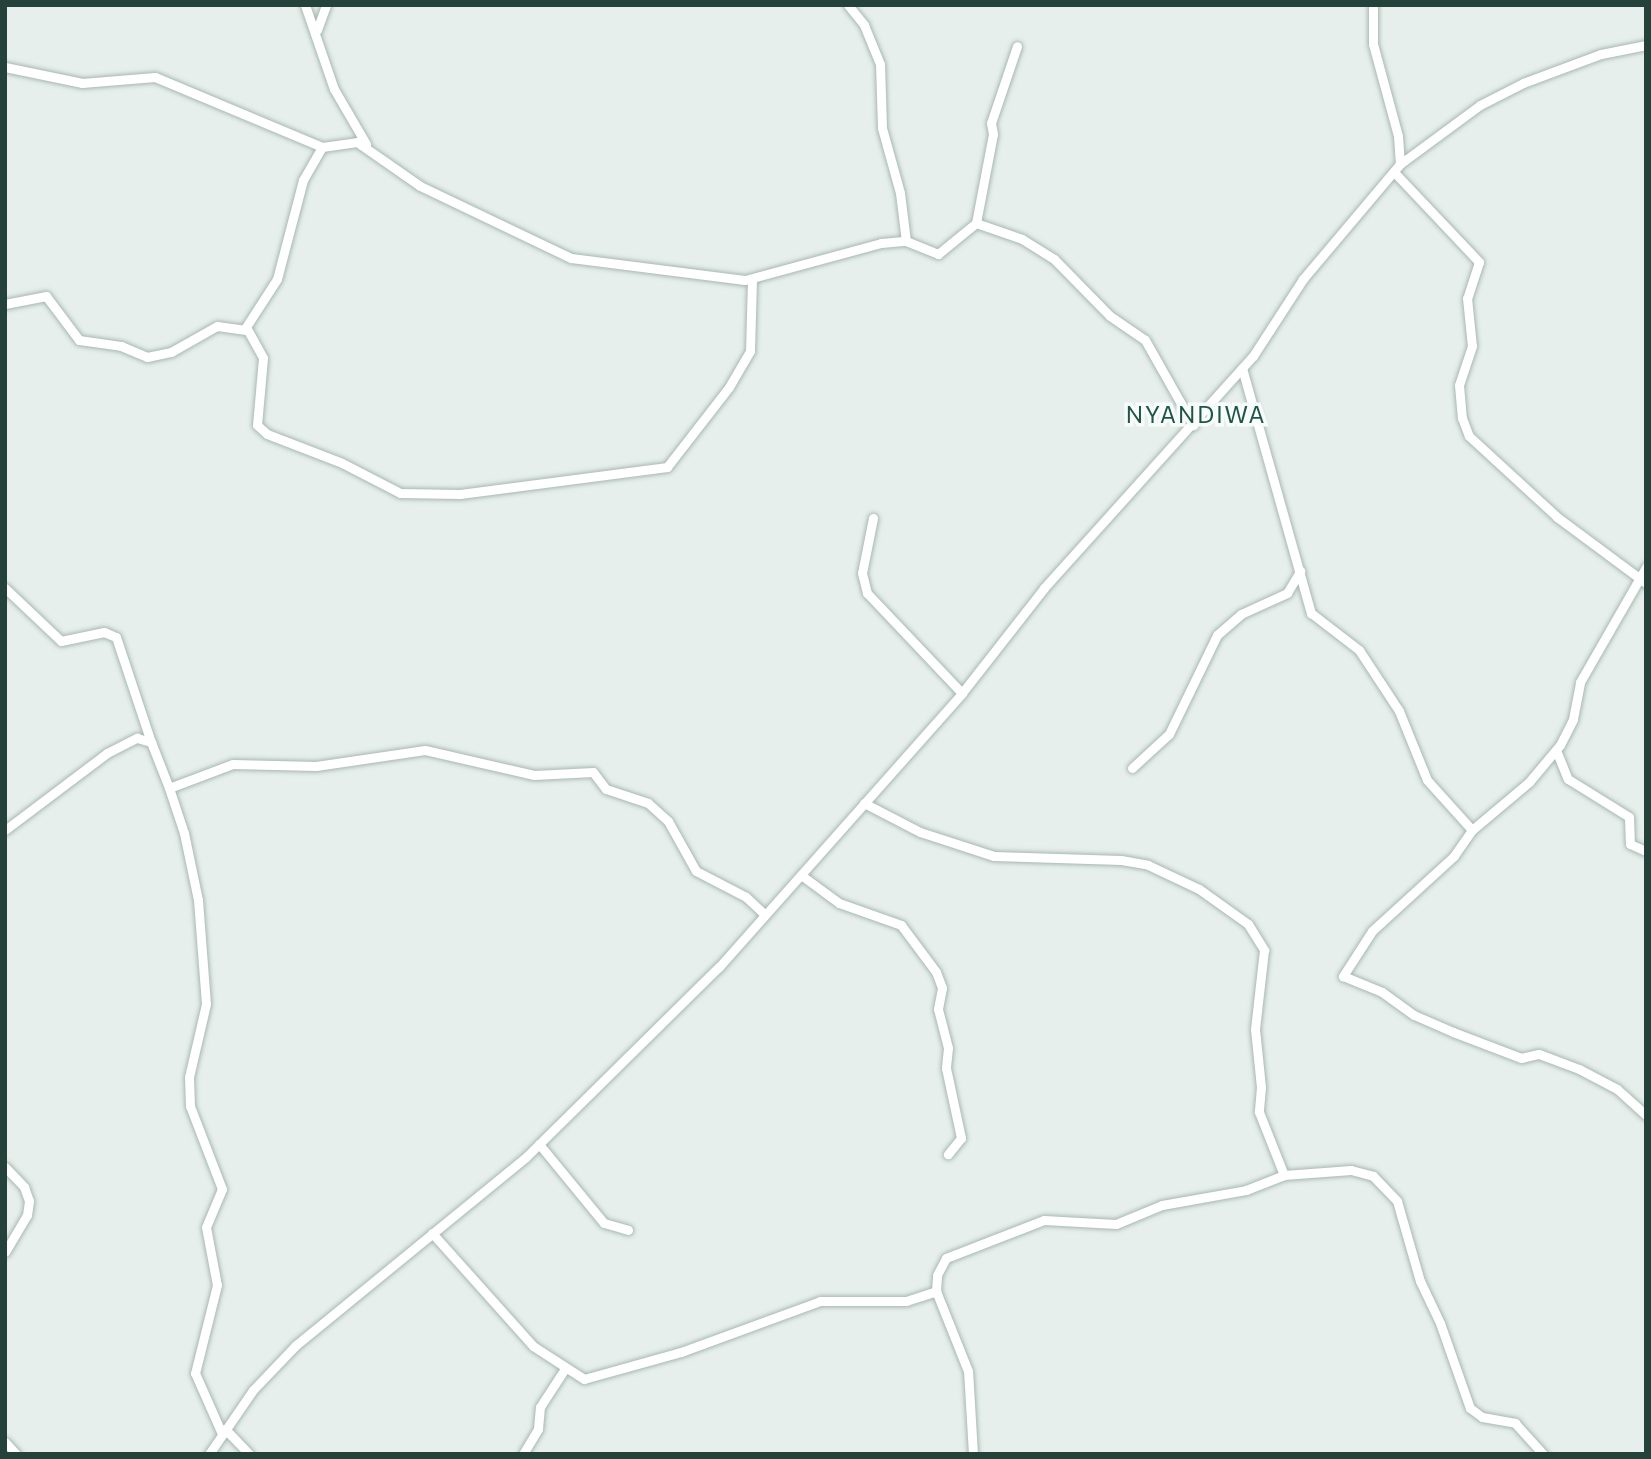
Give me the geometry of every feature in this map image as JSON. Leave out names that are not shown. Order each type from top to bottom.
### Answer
[{"type":"street","points":[[305,5],[343,107],[372,150]]},
{"type":"street","points":[[316,32],[326,5]]},
{"type":"street","points":[[848,5],[864,24],[880,64],[881,128],[900,193],[906,241]]},
{"type":"street","points":[[1373,5],[1373,44],[1397,168],[1479,262],[1467,298],[1472,346],[1459,385],[1462,418],[1469,436],[1557,517],[1642,580]]},
{"type":"street","points":[[209,1454],[253,1390],[295,1346],[540,1144],[689,999],[962,693],[1044,588],[1242,369],[1271,334],[1303,279],[1397,168],[1480,105],[1522,83],[1601,54],[1646,45]]},
{"type":"street","points":[[5,67],[63,82],[168,80],[322,147],[353,141],[372,150],[420,186],[558,254],[752,279],[865,246],[906,241],[938,254],[976,223],[993,134],[991,123],[1017,46]]},
{"type":"street","points":[[246,330],[281,269],[303,180],[322,147]]},
{"type":"street","points":[[976,223],[1014,234],[1042,251],[1110,316],[1144,340],[1193,425]]},
{"type":"street","points":[[246,330],[263,358],[256,418],[261,430],[342,463],[400,493],[460,494],[643,472],[674,463],[729,387],[750,351],[752,279]]},
{"type":"street","points":[[5,304],[46,296],[79,340],[121,346],[147,357],[170,352],[217,326],[246,330]]},
{"type":"street","points":[[1242,369],[1311,613],[1359,650],[1399,711],[1427,780],[1472,830]]},
{"type":"street","points":[[873,518],[862,573],[869,596],[962,693]]},
{"type":"street","points":[[1646,567],[1642,580],[1580,682],[1573,719],[1556,750],[1529,782],[1472,830],[1454,856],[1372,931],[1343,976],[1382,992],[1414,1015],[1453,1032],[1521,1058],[1539,1054],[1579,1069],[1617,1089],[1646,1115]]},
{"type":"street","points":[[1132,768],[1169,734],[1217,635],[1241,614],[1287,593],[1300,570]]},
{"type":"street","points":[[5,588],[61,641],[104,632],[116,637],[184,833],[198,900],[206,1004],[189,1077],[190,1106],[222,1192],[206,1227],[217,1285],[195,1373],[198,1389],[223,1432],[248,1454]]},
{"type":"street","points":[[5,830],[117,747],[137,738],[151,742]]},
{"type":"street","points":[[169,788],[233,764],[316,766],[414,749],[534,775],[591,771],[606,789],[648,803],[668,821],[693,868],[746,897],[765,915]]},
{"type":"street","points":[[1556,750],[1568,779],[1629,817],[1630,844],[1646,851]]},
{"type":"street","points":[[864,803],[920,832],[994,856],[1121,860],[1166,871],[1248,924],[1264,950],[1255,1029],[1261,1087],[1259,1112],[1284,1175]]},
{"type":"street","points":[[801,875],[839,903],[901,925],[936,972],[942,988],[938,1010],[948,1048],[946,1068],[961,1138],[948,1154]]},
{"type":"street","points":[[540,1144],[604,1223],[628,1230]]},
{"type":"street","points":[[5,1167],[24,1187],[29,1201],[27,1215],[5,1252]]},
{"type":"street","points":[[973,1454],[968,1371],[936,1291],[937,1275],[946,1258],[1030,1224],[1060,1218],[1116,1224],[1162,1205],[1246,1190],[1284,1175],[1351,1170],[1366,1172],[1386,1185],[1397,1201],[1420,1281],[1440,1323],[1470,1408],[1482,1417],[1515,1423],[1543,1454]]},
{"type":"street","points":[[432,1233],[534,1346],[564,1370],[584,1379],[600,1377],[820,1301],[861,1297],[906,1301],[936,1291]]},
{"type":"street","points":[[523,1454],[538,1429],[540,1407],[564,1370]]},
{"type":"street","points":[[5,1442],[16,1454]]},
{"type":"district","name":"NYANDIWA","points":[[1196,414]]}]
